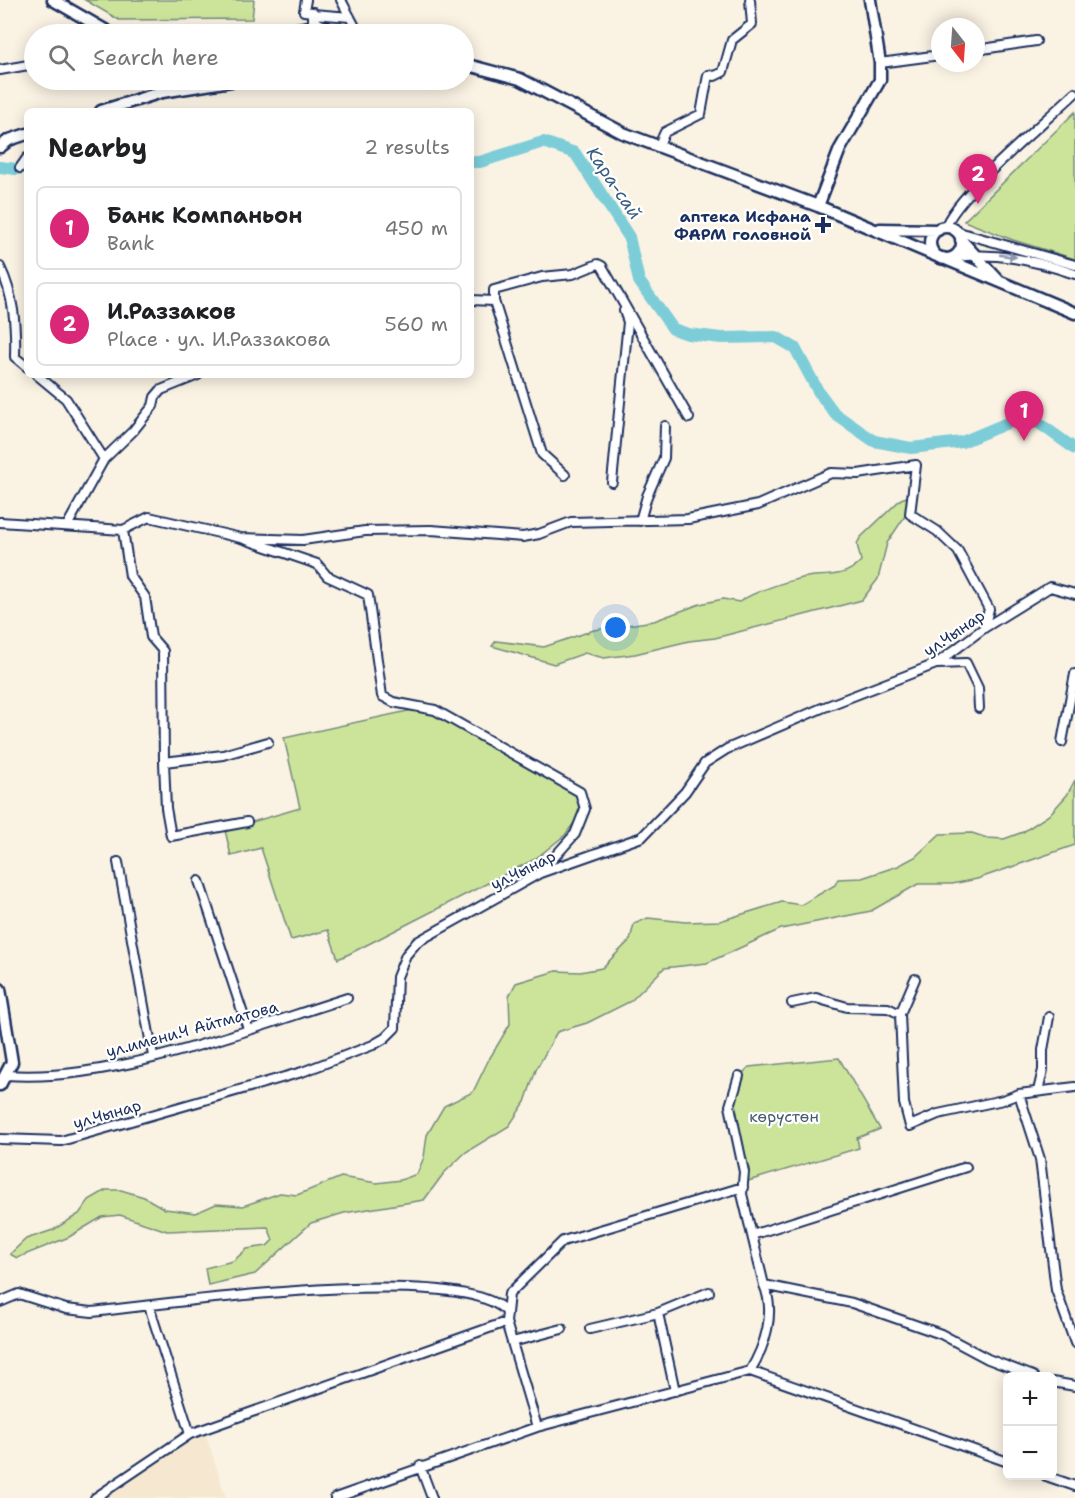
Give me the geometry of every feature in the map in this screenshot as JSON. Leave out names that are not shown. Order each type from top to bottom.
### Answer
[{"type":"main road","points":[[53,0],[95,24]]},
{"type":"main road","points":[[818,206],[840,149],[880,80],[880,63],[870,0]]},
{"type":"main road","points":[[474,67],[520,79],[622,133],[874,228],[1075,313]]},
{"type":"main road","points":[[111,108],[174,90]]},
{"type":"main road","points":[[0,147],[5,140],[24,135]]},
{"type":"main road","points":[[874,228],[950,232],[1002,284]]},
{"type":"main road","points":[[944,258],[930,246],[931,238],[950,232]]},
{"type":"main road","points":[[944,258],[959,251],[950,232]]},
{"type":"main road","points":[[0,989],[4,1035],[12,1062],[0,1085]]},
{"type":"street","points":[[306,0],[304,11],[313,12],[313,14],[350,17]]},
{"type":"street","points":[[340,0],[354,24]]},
{"type":"street","points":[[658,147],[665,132],[701,114],[708,75],[715,76],[723,72],[732,40],[752,24],[750,0]]},
{"type":"street","points":[[313,14],[313,21],[318,23]]},
{"type":"street","points":[[314,24],[318,23]]},
{"type":"street","points":[[985,49],[1036,41]]},
{"type":"street","points":[[880,63],[931,56]]},
{"type":"street","points":[[0,70],[24,66]]},
{"type":"street","points":[[1075,93],[965,197],[948,218],[950,232],[1075,265]]},
{"type":"street","points":[[20,168],[24,162]]},
{"type":"street","points":[[944,258],[973,254],[1032,260],[1075,274]]},
{"type":"street","points":[[565,475],[542,454],[494,301],[494,290],[542,277],[573,274],[598,264],[602,266],[689,418]]},
{"type":"street","points":[[602,266],[628,322],[612,482]]},
{"type":"street","points":[[0,267],[8,284],[16,323],[15,357],[24,364]]},
{"type":"street","points":[[474,300],[494,301]]},
{"type":"street","points":[[41,378],[66,399],[104,459]]},
{"type":"street","points":[[67,526],[104,459],[133,431],[161,390],[191,378]]},
{"type":"street","points":[[640,521],[646,496],[664,458],[665,426]]},
{"type":"street","points":[[241,538],[303,540],[365,531],[431,530],[524,537],[571,522],[688,519],[758,506],[831,472],[858,474],[916,465],[910,514],[937,531],[958,551],[989,609],[984,628]]},
{"type":"street","points":[[0,522],[123,530],[149,517],[241,538],[317,564],[327,576],[368,594],[382,696],[393,702],[435,710],[580,792],[585,809],[575,834],[540,873]]},
{"type":"street","points":[[123,530],[130,576],[146,597],[151,637],[161,647],[164,656],[164,762],[166,808],[171,836],[247,822]]},
{"type":"street","name":"ул.Чынар","points":[[0,1139],[60,1142],[302,1072],[373,1045],[385,1038],[394,1028],[397,977],[406,955],[417,942],[540,873],[642,837],[685,792],[705,764],[728,749],[822,708],[936,664],[984,628],[1050,587],[1075,594]]},
{"type":"street","points":[[936,664],[966,663],[978,688],[979,708]]},
{"type":"street","points":[[1062,742],[1075,674]]},
{"type":"street","points":[[164,762],[223,755],[268,742]]},
{"type":"street","points":[[118,862],[153,1056]]},
{"type":"street","points":[[199,881],[248,1029]]},
{"type":"street","points":[[915,978],[900,1014],[904,1103],[910,1126],[938,1114],[1003,1100],[1019,1094],[1075,1087]]},
{"type":"street","name":"ул.имени.Ч Айтматова","points":[[6,1075],[36,1077],[121,1065],[347,998]]},
{"type":"street","points":[[792,1003],[816,998],[846,1007],[888,1008],[900,1014]]},
{"type":"street","points":[[1038,1090],[1043,1070],[1043,1050],[1049,1017]]},
{"type":"street","points":[[739,1076],[730,1106],[744,1172],[742,1194],[764,1285],[770,1298],[770,1315],[761,1353],[750,1371]]},
{"type":"street","points":[[1019,1094],[1040,1159],[1056,1290],[1075,1343]]},
{"type":"street","points":[[752,1235],[966,1167]]},
{"type":"street","points":[[537,1427],[506,1322],[509,1294],[563,1241],[743,1187]]},
{"type":"street","points":[[764,1285],[852,1303],[941,1334],[988,1359],[1020,1372]]},
{"type":"street","points":[[0,1302],[19,1294],[66,1309],[92,1312],[255,1293],[403,1287],[478,1296],[499,1304],[507,1312]]},
{"type":"street","points":[[590,1329],[658,1313],[709,1292]]},
{"type":"street","points":[[149,1306],[190,1434]]},
{"type":"street","points":[[658,1313],[675,1391]]},
{"type":"street","points":[[95,1498],[190,1434],[506,1322]]},
{"type":"street","points":[[512,1342],[562,1329]]},
{"type":"street","points":[[335,1498],[420,1466],[537,1427],[750,1371],[1003,1460]]},
{"type":"street","points":[[1057,1383],[1075,1386]]},
{"type":"street","points":[[420,1466],[432,1498]]},
{"type":"street","points":[[1057,1480],[1075,1486]]},
{"type":"shaded area","points":[[206,1435],[226,1498],[104,1498],[185,1442]]},
{"type":"green space","points":[[85,0],[254,0],[252,19],[119,20]]},
{"type":"green space","points":[[1075,112],[1075,259],[1013,240],[964,221]]},
{"type":"green space","points":[[912,495],[911,507],[887,543],[878,579],[862,600],[715,638],[604,658],[585,653],[554,664],[492,646],[496,641],[544,647],[594,630],[654,621],[700,604],[723,599],[739,602],[764,589],[796,579],[845,572],[861,561],[857,544],[860,538],[901,499]]},
{"type":"green space","points":[[426,707],[506,750],[577,795],[580,815],[565,835],[535,859],[338,959],[328,930],[291,940],[261,848],[231,856],[225,830],[300,808],[284,738]]},
{"type":"green space","points":[[1075,780],[1075,845],[977,879],[952,884],[918,884],[871,911],[781,929],[707,963],[664,968],[631,1001],[587,1023],[557,1032],[536,1070],[525,1102],[509,1126],[466,1152],[444,1173],[424,1200],[344,1213],[311,1223],[255,1274],[208,1285],[205,1268],[233,1261],[247,1249],[267,1246],[273,1240],[268,1227],[167,1231],[120,1215],[102,1217],[69,1237],[17,1258],[10,1254],[26,1239],[53,1230],[79,1214],[89,1200],[106,1190],[121,1190],[144,1197],[165,1209],[196,1213],[216,1204],[243,1206],[280,1193],[297,1195],[341,1177],[377,1183],[401,1180],[417,1174],[424,1157],[427,1135],[444,1106],[473,1092],[510,1024],[509,996],[516,983],[556,971],[580,972],[602,968],[630,940],[634,924],[648,918],[685,922],[720,921],[782,902],[801,905],[835,885],[838,879],[862,878],[898,866],[915,857],[940,834],[972,833],[987,838],[1004,839],[1023,832],[1049,815],[1067,795]]},
{"type":"green space","name":"көрүстөн","points":[[839,1058],[880,1129],[857,1138],[859,1148],[748,1181],[731,1133],[733,1083],[749,1067]]},
{"type":"waterway","name":"Кара-сай","points":[[474,162],[543,142],[575,153],[629,237],[639,281],[673,329],[688,334],[721,338],[776,337],[795,348],[818,391],[835,414],[874,441],[911,448],[962,442],[1012,421],[1036,421],[1075,449]]},
{"type":"waterway","name":"Кара-сай","points":[[0,167],[24,168]]},
{"type":"place","name":"И.Раззаков","points":[[978,204]]},
{"type":"place","name":"аптека Исфана ФАРМ головной","points":[[823,225]]},
{"type":"place","name":"Банк Компаньон","points":[[1024,441]]}]
